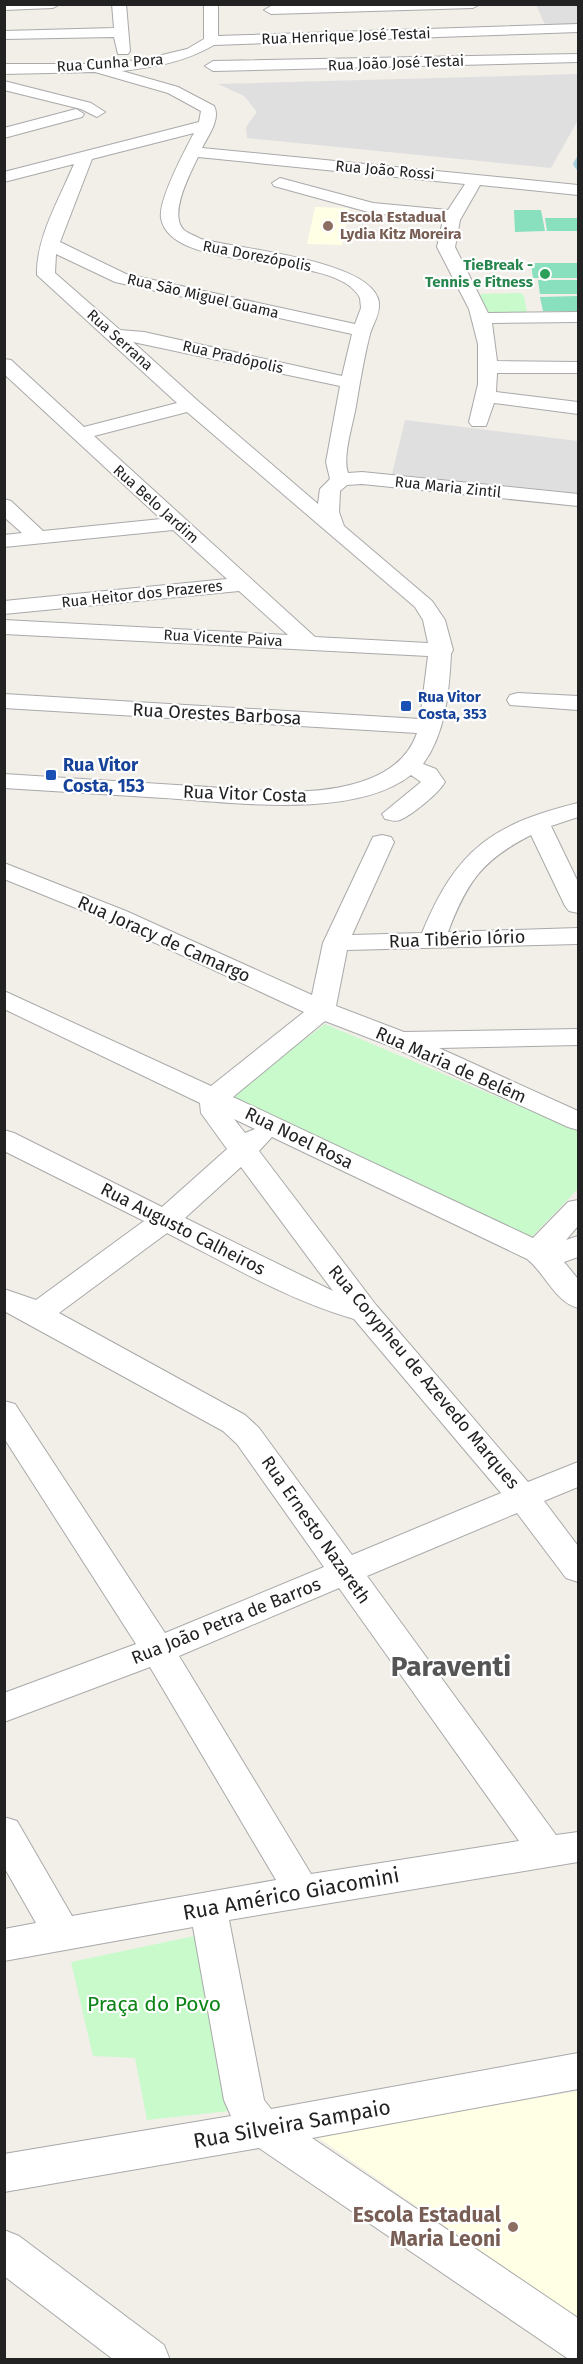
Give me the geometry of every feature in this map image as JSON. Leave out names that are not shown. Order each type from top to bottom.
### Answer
[{"type":"street","points":[[4,6],[53,4]]},
{"type":"street","points":[[4,177],[206,125],[210,113],[206,106],[128,71],[120,32],[119,4]]},
{"type":"street","points":[[211,4],[211,41]]},
{"type":"street","points":[[271,10],[473,4]]},
{"type":"street","points":[[467,5],[499,74]]},
{"type":"street","points":[[325,7],[343,69]]},
{"type":"street","name":"Rua Henrique José Testai","points":[[211,41],[579,28]]},
{"type":"street","points":[[4,35],[120,32]]},
{"type":"street","name":"Rua Cunha Pora","points":[[4,69],[90,66],[128,71],[176,58],[201,48],[211,41]]},
{"type":"street","name":"Rua João José Testai","points":[[213,66],[343,69],[491,60],[579,58]]},
{"type":"street","points":[[4,85],[63,101],[86,115],[5,132]]},
{"type":"street","name":"Rua Dorezópolis","points":[[206,125],[192,152],[169,218],[180,238],[203,246],[331,270],[352,279],[363,288],[369,297],[370,308],[361,331],[350,383],[336,466],[335,489]]},
{"type":"street","name":"Rua João Rossi","points":[[192,152],[579,190]]},
{"type":"street","name":"Rua Serrana","points":[[85,156],[51,244],[45,264],[46,275],[115,334],[190,405],[331,524]]},
{"type":"street","points":[[476,179],[448,228],[447,247],[481,318],[489,367],[487,397],[478,422]]},
{"type":"street","points":[[280,183],[372,208],[455,216]]},
{"type":"street","name":"Rua São Miguel Guama","points":[[51,244],[99,269],[130,280],[361,331]]},
{"type":"street","points":[[481,318],[579,317]]},
{"type":"street","name":"Rua Pradópolis","points":[[115,334],[144,337],[350,383]]},
{"type":"street","points":[[489,367],[579,367]]},
{"type":"street","name":"Rua Belo Jardim","points":[[7,369],[309,643]]},
{"type":"street","points":[[487,397],[579,408]]},
{"type":"street","points":[[79,434],[190,405]]},
{"type":"street","name":"Rua Maria Zintil","points":[[335,489],[362,478],[579,500]]},
{"type":"street","points":[[331,524],[328,514],[335,489]]},
{"type":"street","name":"Rua Serrana","points":[[288,490],[308,496],[335,489]]},
{"type":"street","points":[[4,505],[39,538]]},
{"type":"street","points":[[4,541],[177,523]]},
{"type":"street","name":"Rua Vitor Costa","points":[[4,781],[301,798],[367,788],[390,779],[409,766],[423,748],[430,726],[442,650],[437,626],[428,608],[331,524]]},
{"type":"street","name":"Rua Heitor dos Prazeres","points":[[4,608],[242,584]]},
{"type":"street","name":"Rua Heitor dos Prazeres","points":[[30,628],[27,622],[28,615],[43,604]]},
{"type":"street","name":"Rua Vicente Paiva","points":[[4,627],[442,650]]},
{"type":"street","points":[[518,700],[579,703]]},
{"type":"street","name":"Rua Orestes Barbosa","points":[[4,701],[430,726]]},
{"type":"street","points":[[394,814],[431,786],[433,782],[428,774],[409,766]]},
{"type":"street","points":[[432,939],[457,884],[472,866],[496,846],[537,824],[579,810]]},
{"type":"street","points":[[537,824],[579,906]]},
{"type":"street","points":[[215,1097],[322,1010],[336,943],[382,842]]},
{"type":"street","name":"Rua Joracy de Camargo","points":[[6,873],[117,916],[322,1010]]},
{"type":"street","name":"Rua Tibério Iório","points":[[336,943],[579,936]]},
{"type":"street","name":"Rua Noel Rosa","points":[[4,999],[215,1097],[541,1255],[579,1299]]},
{"type":"street","name":"Rua Maria de Belém","points":[[322,1010],[399,1040],[579,1121]]},
{"type":"street","points":[[399,1040],[579,1037]]},
{"type":"street","points":[[444,1061],[492,1038]]},
{"type":"street","name":"Rua Corypheu de Azevedo Marques","points":[[215,1097],[213,1107],[215,1113],[365,1312],[523,1497],[579,1569]]},
{"type":"street","points":[[38,1314],[165,1220],[271,1125]]},
{"type":"street","name":"Rua Augusto Calheiros","points":[[4,1139],[303,1290],[334,1304],[365,1312]]},
{"type":"street","points":[[541,1255],[579,1209]]},
{"type":"street","points":[[541,1255],[579,1246]]},
{"type":"street","name":"Rua Ernesto Nazareth","points":[[4,1299],[38,1314],[234,1423],[259,1447],[344,1572],[563,1850]]},
{"type":"street","points":[[4,1412],[158,1650],[303,1891]]},
{"type":"street","name":"Rua João Petra de Barros","points":[[4,1708],[158,1650],[579,1474]]},
{"type":"street","points":[[4,1832],[62,1934]]},
{"type":"street","name":"Rua Américo Giacomini","points":[[4,1945],[303,1891],[563,1850]]},
{"type":"street","points":[[208,1909],[244,2100],[252,2118],[264,2129],[579,2342]]},
{"type":"street","name":"Rua Silveira Sampaio","points":[[4,2173],[264,2129],[579,2071]]},
{"type":"street","points":[[4,2250],[149,2360]]},
{"type":"shaded area","points":[[536,5],[578,5],[578,30],[548,31]]},
{"type":"shaded area","points":[[578,74],[578,120],[551,168],[247,138],[246,127],[257,112],[244,96],[218,84]]},
{"type":"shaded area","name":"Escola Estadual Lydia Kitz Moreira","points":[[315,207],[349,208],[342,245],[307,244]]},
{"type":"shaded area","points":[[405,420],[578,441],[578,493],[392,474]]},
{"type":"shaded area","name":"Escola Estadual Maria Leoni","points":[[578,2091],[578,2319],[316,2136]]},
{"type":"green space","points":[[514,210],[541,210],[545,231],[515,232]]},
{"type":"green space","points":[[545,218],[578,218],[578,231],[547,231]]},
{"type":"green space","points":[[531,263],[578,263],[578,278],[533,278]]},
{"type":"green space","points":[[538,280],[578,280],[578,294],[540,294]]},
{"type":"green space","points":[[521,293],[524,296],[527,312],[490,313],[480,301],[481,294]]},
{"type":"green space","points":[[578,296],[578,311],[543,311],[540,297]]},
{"type":"green space","points":[[325,1024],[578,1131],[578,1189],[525,1244],[227,1098]]},
{"type":"green space","name":"Praça do Povo","points":[[199,1935],[238,2110],[147,2120],[135,2058],[93,2056],[71,1962]]},
{"type":"waterway","points":[[578,159],[575,164],[578,168]]},
{"type":"place","name":"Escola Estadual Lydia Kitz Moreira","points":[[328,226]]},
{"type":"place","name":"TieBreak - Tennis e Fitness","points":[[545,274]]},
{"type":"place","name":"Rua Vitor Costa, 353","points":[[406,706]]},
{"type":"place","name":"Rua Vitor Costa, 153","points":[[51,775]]},
{"type":"place","name":"Escola Estadual Maria Leoni","points":[[513,2227]]},
{"type":"district","name":"Paraventi","points":[[451,1666]]}]
